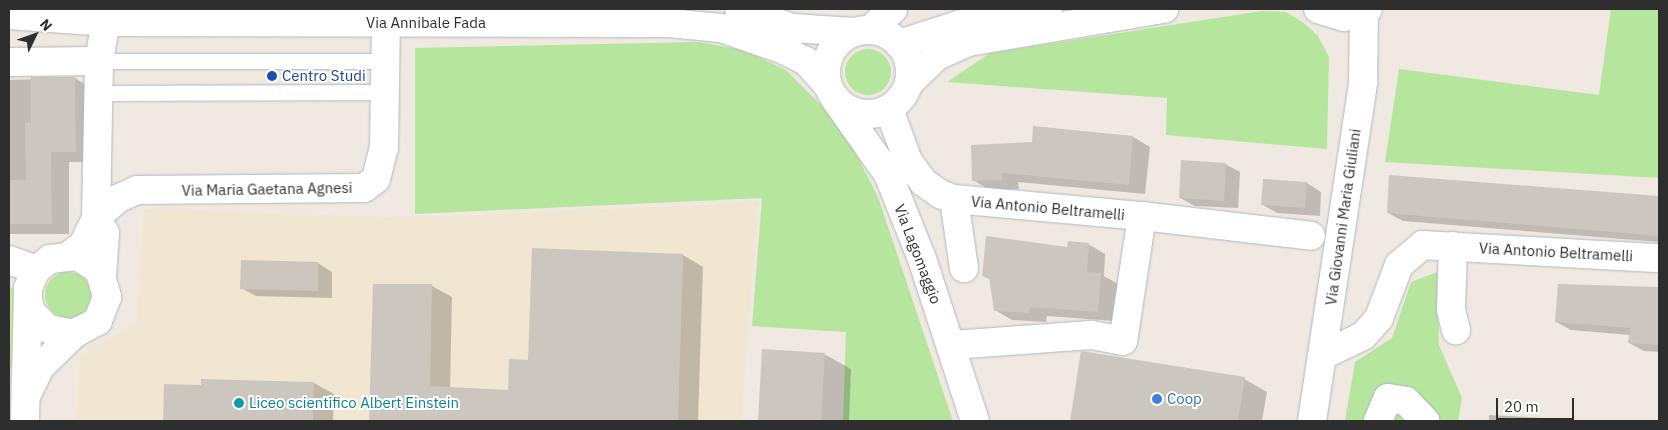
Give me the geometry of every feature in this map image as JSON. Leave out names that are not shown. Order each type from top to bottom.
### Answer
[{"type":"street","points":[[739,9],[792,28],[862,31],[899,44],[962,24],[1028,10]]},
{"type":"street","points":[[893,9],[830,54],[831,92],[858,113],[889,109],[908,83],[937,56],[968,42],[1164,9]]},
{"type":"street","name":"Via Giovanni Maria Giuliani","points":[[1312,421],[1363,82],[1366,10],[1339,17],[1318,9]]},
{"type":"street","name":"Via Annibale Fada","points":[[9,15],[108,15],[386,23],[669,22],[721,28],[784,50],[806,61],[831,92]]},
{"type":"street","name":"Via Maria Gaetana Agnesi","points":[[102,276],[105,233],[96,218],[98,93],[99,61],[108,15]]},
{"type":"street","name":"Via Maria Gaetana Agnesi","points":[[68,256],[83,245],[96,218],[117,199],[137,190],[364,188],[382,170],[387,92],[386,23]]},
{"type":"street","points":[[899,44],[908,59],[908,83]]},
{"type":"street","points":[[9,62],[99,61]]},
{"type":"street","name":"Via Lagomaggio","points":[[831,92],[888,174],[952,345],[975,421]]},
{"type":"street","name":"Via Antonio Beltramelli","points":[[889,109],[908,161],[923,182],[954,199],[1142,216],[1311,236]]},
{"type":"street","name":"Via Antonio Beltramelli","points":[[954,199],[964,268]]},
{"type":"street","name":"Via Antonio Beltramelli","points":[[952,345],[1091,336],[1123,341],[1142,216]]},
{"type":"street","name":"Via Antonio Beltramelli","points":[[1322,355],[1363,336],[1379,318],[1399,265],[1423,245],[1659,258]]},
{"type":"street","points":[[1453,246],[1451,310],[1456,330]]},
{"type":"street","points":[[68,256],[90,262],[102,276],[108,297],[105,310],[87,330],[74,334],[40,367],[25,410],[28,300],[36,270],[50,259],[68,256]]},
{"type":"street","points":[[9,260],[36,270]]},
{"type":"street","points":[[28,300],[35,317],[48,329],[74,334]]},
{"type":"street","points":[[1378,421],[1388,398],[1406,401],[1425,421]]},
{"type":"lane","points":[[99,61],[386,61]]},
{"type":"lane","points":[[98,93],[387,92]]},
{"type":"shaded area","points":[[758,202],[741,421],[77,421],[80,355],[137,322],[144,209],[415,218]]},
{"type":"green space","points":[[1611,9],[1659,9],[1659,178],[1385,162],[1399,69],[1599,95]]},
{"type":"green space","points":[[1262,11],[1286,12],[1304,23],[1318,36],[1329,57],[1327,149],[1166,135],[1167,98],[947,82],[990,53]]},
{"type":"green space","points":[[698,42],[743,50],[786,70],[823,107],[852,146],[878,197],[953,421],[843,421],[846,332],[752,326],[762,198],[415,214],[415,48]]},
{"type":"green space","points":[[864,49],[872,49],[881,53],[887,59],[891,72],[887,85],[881,91],[872,95],[864,95],[855,91],[849,85],[845,76],[845,68],[849,59],[855,53]]},
{"type":"green space","points":[[68,272],[81,276],[87,282],[91,295],[87,308],[81,314],[68,318],[55,314],[49,308],[45,295],[49,282],[55,276]]},
{"type":"green space","points":[[1437,272],[1439,345],[1462,398],[1458,421],[1345,421],[1355,362],[1392,338],[1411,282]]},
{"type":"green space","points":[[9,288],[17,288],[15,369],[9,369]]},
{"type":"building","points":[[31,77],[75,77],[76,152],[51,152],[52,224],[9,224],[9,180],[26,180],[25,122],[31,123]]},
{"type":"building","points":[[1033,126],[1133,136],[1129,185],[1002,173],[1002,180],[972,181],[971,145],[1032,142]]},
{"type":"building","points":[[1181,160],[1226,163],[1224,201],[1179,198]]},
{"type":"building","points":[[1389,175],[1659,196],[1659,236],[1387,213]]},
{"type":"building","points":[[1263,179],[1307,182],[1305,208],[1261,205]]},
{"type":"building","points":[[986,236],[1067,247],[1068,241],[1089,243],[1087,272],[1101,273],[1098,312],[1030,307],[1029,313],[994,311],[989,277],[982,276]]},
{"type":"building","points":[[532,248],[683,254],[678,421],[369,421],[373,284],[432,284],[430,386],[508,390],[509,359],[528,360]]},
{"type":"building","points":[[241,260],[318,262],[318,291],[240,289]]},
{"type":"building","points":[[1558,284],[1659,287],[1659,345],[1628,343],[1630,328],[1555,322]]},
{"type":"building","points":[[762,349],[825,353],[821,421],[758,421]]},
{"type":"building","name":"Coop","points":[[1081,351],[1245,377],[1238,421],[1070,421]]},
{"type":"building","name":"Liceo scientifico Albert Einstein","points":[[201,379],[314,382],[313,421],[163,421],[164,384],[201,385]]},
{"type":"place","name":"Centro Studi","points":[[272,76]]},
{"type":"place","name":"Coop","points":[[1157,399]]},
{"type":"place","name":"Liceo scientifico Albert Einstein","points":[[239,403]]}]
